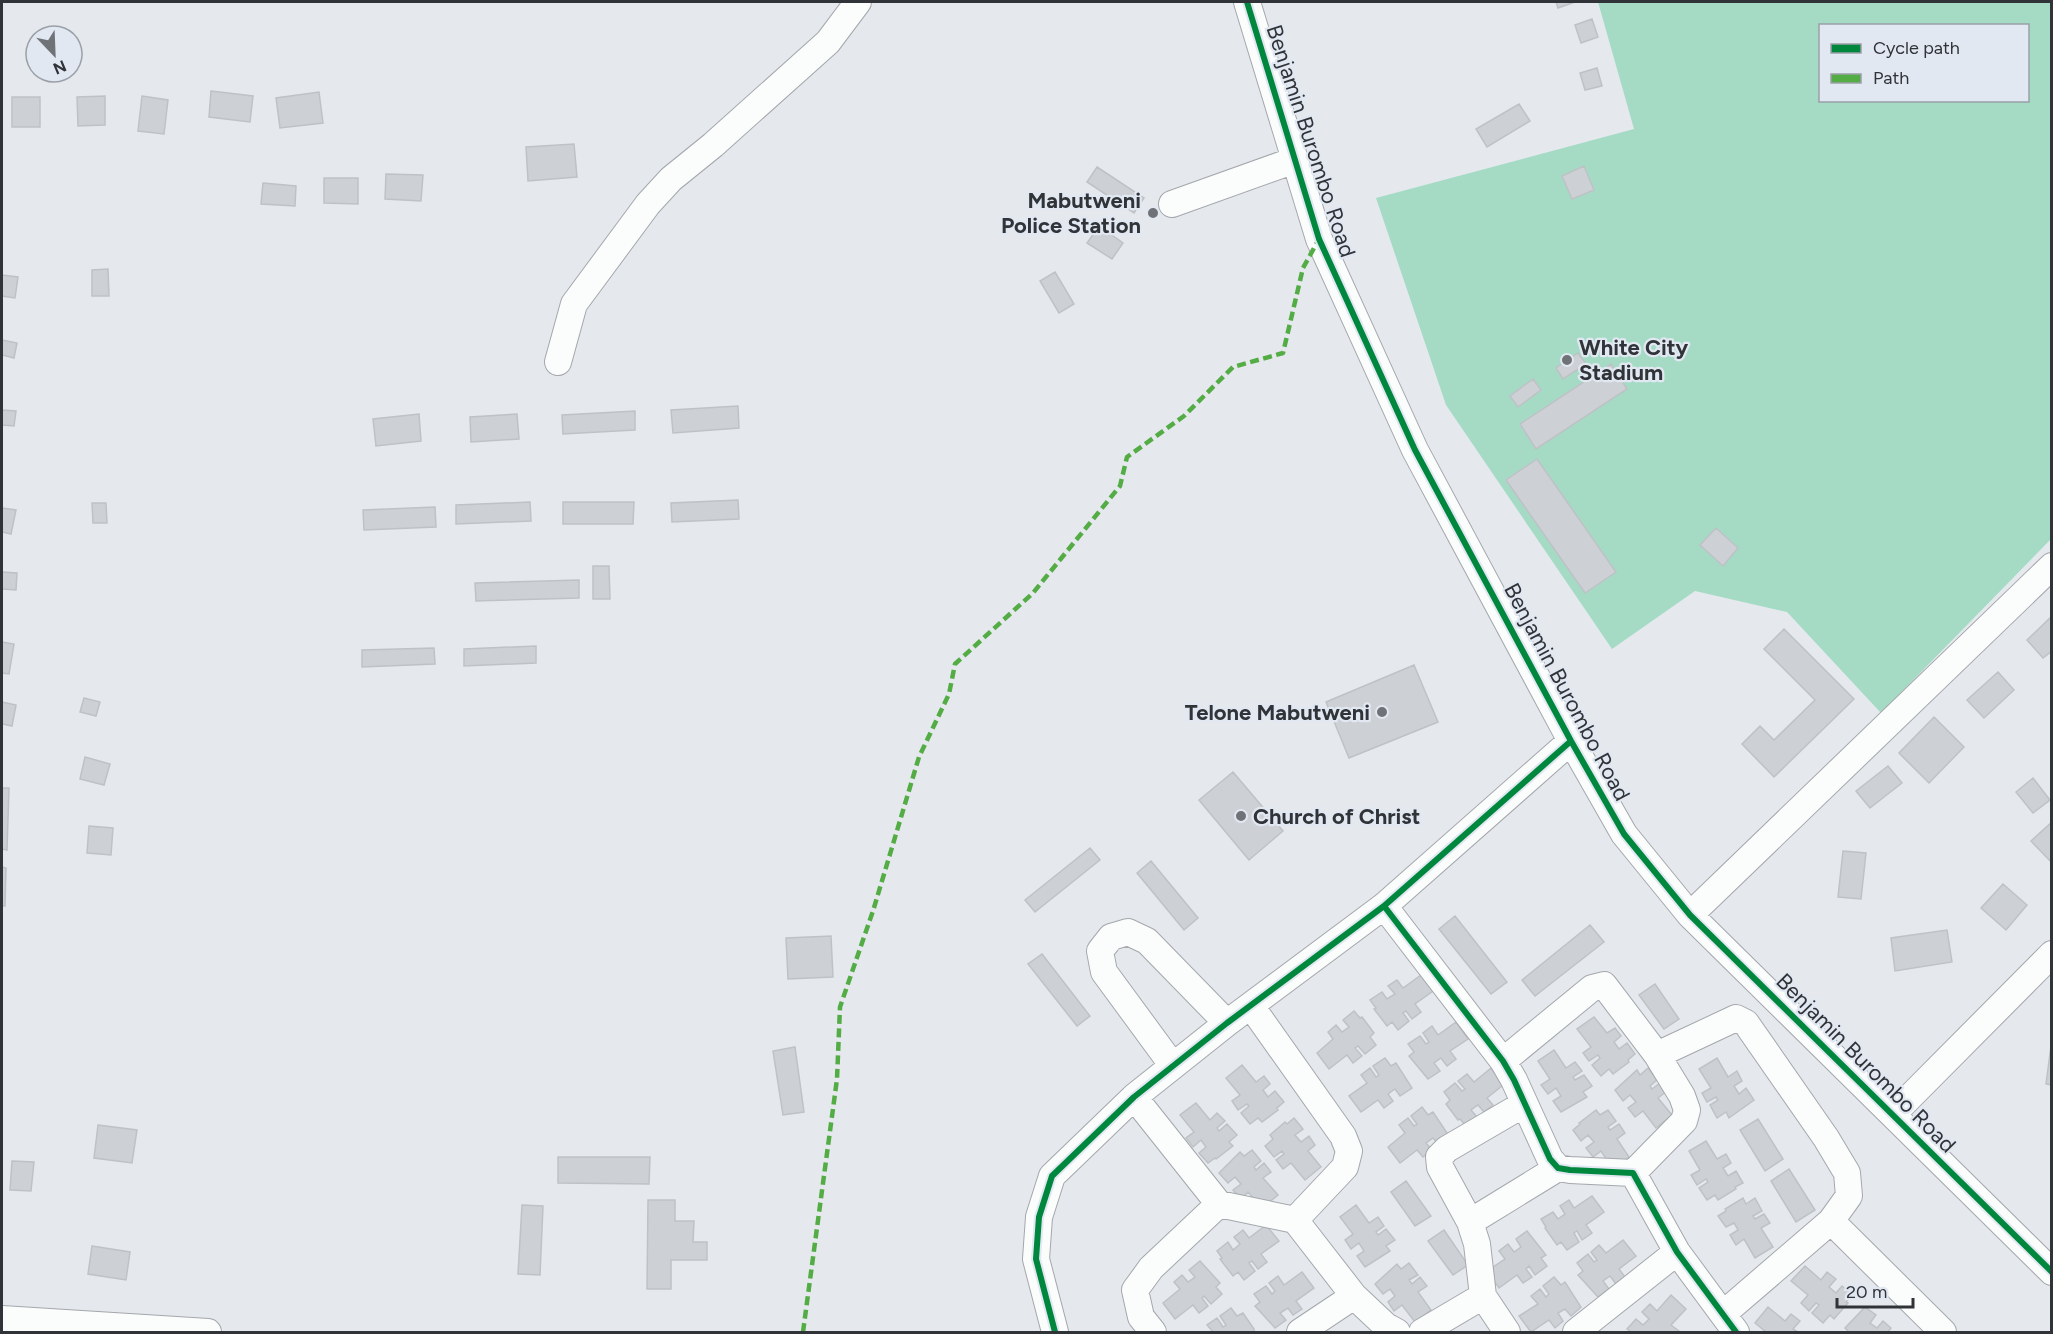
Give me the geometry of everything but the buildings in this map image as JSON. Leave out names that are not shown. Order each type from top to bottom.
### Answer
[{"type":"street","points":[[558,362],[574,304],[648,204],[671,179],[713,145],[828,42],[858,2]]},
{"type":"street","name":"Benjamin Burombo Road","points":[[1247,2],[1319,240],[1415,450],[1624,834],[1690,915],[2052,1272]]},
{"type":"street","points":[[1172,204],[1295,160]]},
{"type":"street","points":[[1690,915],[2052,566]]},
{"type":"street","points":[[1055,1332],[1036,1259],[1039,1217],[1052,1176],[1134,1097],[1227,1023],[1384,906],[1572,741]]},
{"type":"street","points":[[1384,906],[1503,1061],[1550,1159],[1558,1168]]},
{"type":"street","points":[[1173,1066],[1104,972],[1100,951],[1111,937],[1128,932],[1147,941],[1227,1023]]},
{"type":"street","points":[[1893,1114],[2052,954]]},
{"type":"street","points":[[1470,1222],[1558,1168],[1633,1173],[1684,1121],[1687,1110],[1682,1096],[1657,1055],[1604,985],[1592,988],[1503,1061]]},
{"type":"street","points":[[1251,1006],[1343,1136],[1349,1151],[1345,1167],[1295,1220]]},
{"type":"street","points":[[1633,1173],[1677,1252],[1730,1323],[1832,1221],[1849,1196],[1847,1173],[1826,1138],[1746,1023],[1736,1018],[1657,1055]]},
{"type":"street","points":[[1134,1097],[1219,1204],[1295,1220],[1354,1296],[1386,1326],[1397,1332]]},
{"type":"street","points":[[1507,1332],[1483,1296],[1479,1280],[1477,1244],[1470,1222],[1440,1167],[1439,1156],[1524,1104]]},
{"type":"street","points":[[1153,1332],[1141,1317],[1135,1290],[1151,1268],[1219,1204]]},
{"type":"street","points":[[1832,1221],[1940,1331]]},
{"type":"street","points":[[1576,1332],[1677,1252]]},
{"type":"street","points":[[1300,1332],[1354,1296]]},
{"type":"street","points":[[1422,1332],[1483,1296]]},
{"type":"street","points":[[2,1319],[208,1332]]},
{"type":"green space","points":[[1598,2],[2051,2],[2051,539],[1881,713],[1787,612],[1695,591],[1612,649],[1446,405],[1376,198],[1634,129]]},
{"type":"marked path","points":[[803,1332],[837,1079],[840,1007],[873,911],[919,757],[949,694],[955,664],[1033,593],[1120,486],[1127,457],[1184,416],[1233,367],[1283,353],[1303,268],[1319,239]]},
{"type":"cycle path","points":[[1247,2],[1319,239],[1415,450],[1571,741],[1624,834],[1690,915],[2052,1272]]},
{"type":"cycle path","points":[[1055,1332],[1036,1259],[1039,1217],[1052,1176],[1134,1097],[1227,1023],[1384,906],[1571,741]]},
{"type":"cycle path","points":[[1384,906],[1503,1061],[1550,1159],[1558,1168],[1633,1173],[1677,1252],[1736,1332]]},
{"type":"place","name":"Mabutweni Police Station","points":[[1153,213]]},
{"type":"place","name":"White City Stadium","points":[[1567,360]]},
{"type":"place","name":"Telone Mabutweni","points":[[1382,712]]},
{"type":"place","name":"Church of Christ","points":[[1241,816]]}]
